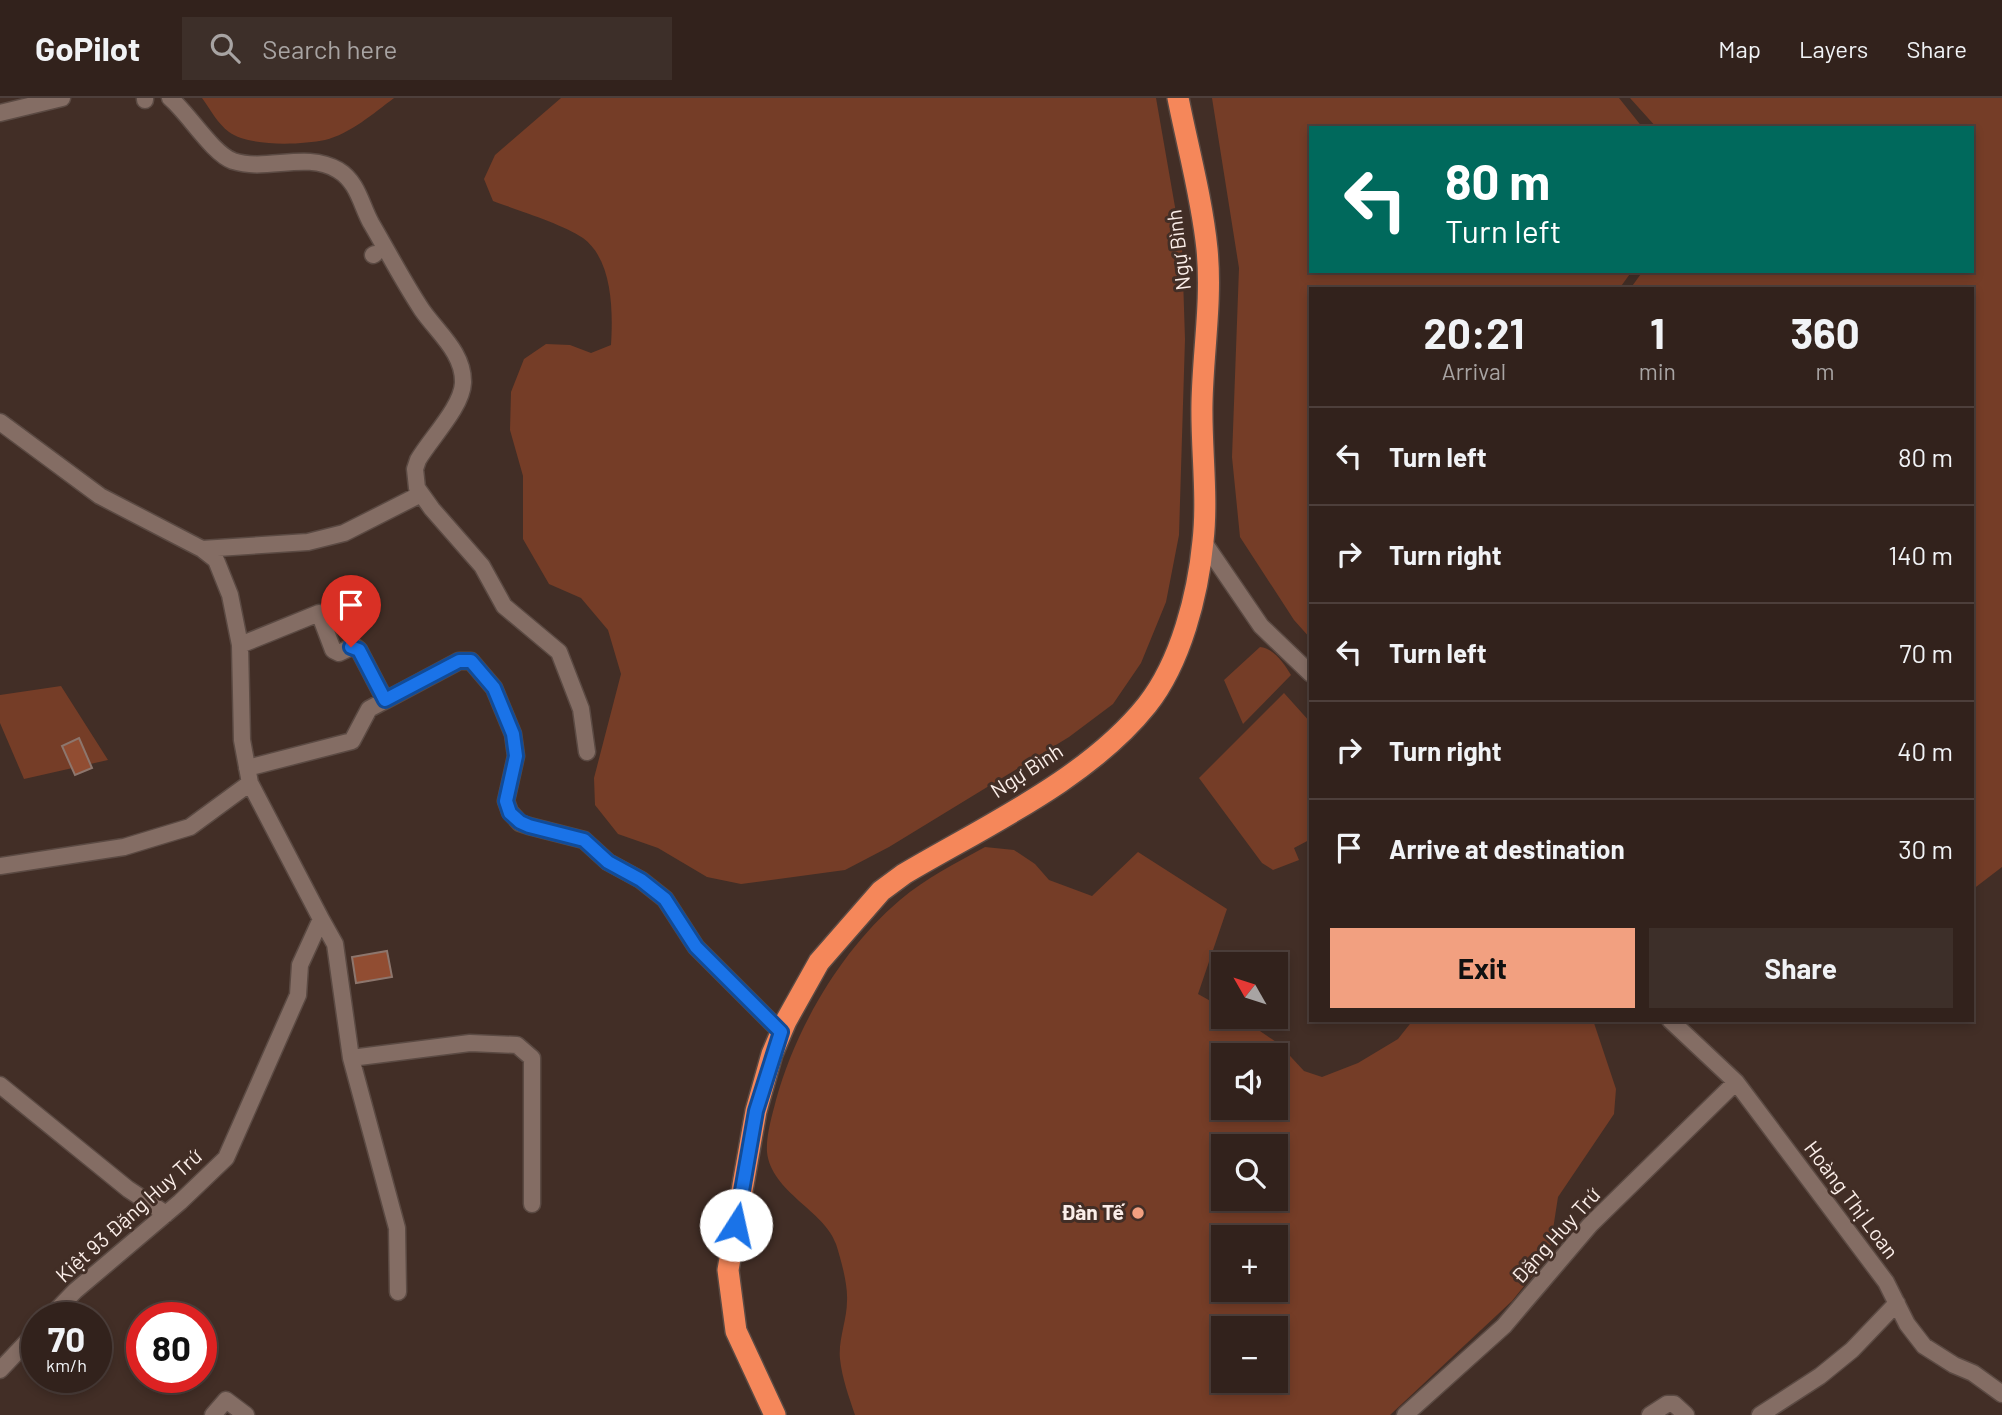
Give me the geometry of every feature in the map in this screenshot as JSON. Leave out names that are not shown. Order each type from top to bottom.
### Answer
[{"type":"highway","name":"Ngự Bình","points":[[775,1415],[736,1331],[728,1270],[756,1111],[781,1032],[819,962],[881,891],[904,873],[1058,783],[1124,732],[1149,703],[1175,659],[1189,612],[1203,541],[1202,402],[1210,307],[1206,247],[1178,98]]},
{"type":"street","points":[[0,113],[62,98]]},
{"type":"street","points":[[170,98],[183,109],[214,148],[234,161],[257,164],[302,162],[338,170],[360,194],[379,251],[456,354],[463,372],[463,386],[458,399],[418,460],[415,479],[417,496],[482,566],[504,606],[551,643],[564,663],[581,709],[587,752]]},
{"type":"street","points":[[0,422],[100,496],[202,549],[216,560],[230,595],[240,645],[242,740],[249,775],[335,944],[351,1058],[397,1228],[398,1292]]},
{"type":"street","points":[[202,549],[308,542],[344,533],[417,496]]},
{"type":"street","points":[[1203,541],[1261,626],[1309,672]]},
{"type":"street","points":[[240,645],[319,612],[334,650],[339,653],[354,646],[359,650],[385,700]]},
{"type":"street","points":[[0,866],[124,847],[190,827],[249,775],[352,741],[369,709],[459,661],[471,661],[494,688],[513,734],[516,756],[506,801],[510,813],[529,826],[584,840],[608,862],[641,880],[665,899],[696,947],[781,1032]]},
{"type":"street","name":"Kiệt 93 Đặng Huy Trứ","points":[[64,1302],[226,1158],[298,995],[300,965],[321,919]]},
{"type":"street","name":"Hoàng Thị Loan","points":[[1672,1022],[1735,1082],[1886,1282],[1907,1324],[1924,1346],[1998,1388]]},
{"type":"street","points":[[351,1058],[470,1043],[517,1045],[532,1058],[532,1204]]},
{"type":"street","name":"Đặng Huy Trứ","points":[[1405,1415],[1504,1326],[1590,1225],[1735,1082]]},
{"type":"street","points":[[0,1085],[128,1189],[166,1214]]},
{"type":"street","points":[[1760,1415],[1820,1376],[1852,1350],[1897,1303]]},
{"type":"street","points":[[0,1370],[21,1348]]},
{"type":"street","points":[[213,1415],[226,1401],[246,1415]]},
{"type":"street","points":[[1650,1415],[1667,1404],[1674,1404],[1686,1415]]},
{"type":"shaded area","points":[[202,98],[394,98],[344,133],[315,142],[289,144],[238,137],[221,125]]},
{"type":"shaded area","points":[[561,98],[1156,98],[1182,247],[1185,339],[1179,535],[1166,602],[1141,663],[1113,704],[1069,737],[889,847],[845,870],[741,884],[707,877],[658,848],[618,834],[595,805],[594,778],[621,674],[608,630],[581,598],[549,584],[523,539],[523,476],[510,430],[511,392],[524,359],[546,344],[570,345],[591,353],[611,345],[609,287],[600,259],[583,238],[493,201],[484,179],[495,155]]},
{"type":"shaded area","points":[[1212,98],[1619,98],[1641,126],[1309,126],[1309,273],[1631,273],[1620,287],[1309,287],[1309,637],[1294,620],[1240,537],[1232,457],[1239,268]]},
{"type":"shaded area","points":[[1630,98],[2002,98],[2002,867],[1974,888],[1974,287],[1631,287],[1642,273],[1974,273],[1974,126],[1655,126]]},
{"type":"shaded area","points":[[1260,647],[1274,653],[1291,675],[1243,724],[1224,680]]},
{"type":"shaded area","points":[[61,686],[108,760],[24,779],[0,723],[0,695]]},
{"type":"shaded area","points":[[1284,693],[1309,721],[1309,840],[1294,848],[1299,860],[1273,870],[1262,863],[1199,778]]},
{"type":"shaded area","points":[[985,847],[1014,850],[1035,864],[1049,880],[1092,896],[1138,852],[1227,909],[1198,994],[1211,1001],[1211,1029],[1257,1029],[1278,1043],[1211,1043],[1211,1120],[1288,1120],[1288,1054],[1304,1071],[1322,1077],[1358,1063],[1398,1039],[1411,1022],[1594,1022],[1616,1089],[1614,1114],[1558,1197],[1549,1255],[1512,1301],[1390,1415],[855,1415],[840,1359],[847,1294],[838,1250],[830,1232],[821,1221],[778,1179],[767,1152],[767,1139],[785,1072],[824,991],[859,942],[910,892]]},
{"type":"building","points":[[79,738],[92,768],[75,775],[62,746]]},
{"type":"building","points":[[387,951],[392,977],[356,983],[352,957]]},
{"type":"place","name":"Đàn Tế","points":[[1138,1213]]},
{"type":"route","points":[[351,647],[359,650],[385,700],[459,661],[471,661],[494,688],[513,734],[516,756],[506,801],[510,813],[529,826],[584,840],[608,862],[641,880],[665,899],[696,947],[781,1032],[756,1111],[736,1225]]}]
